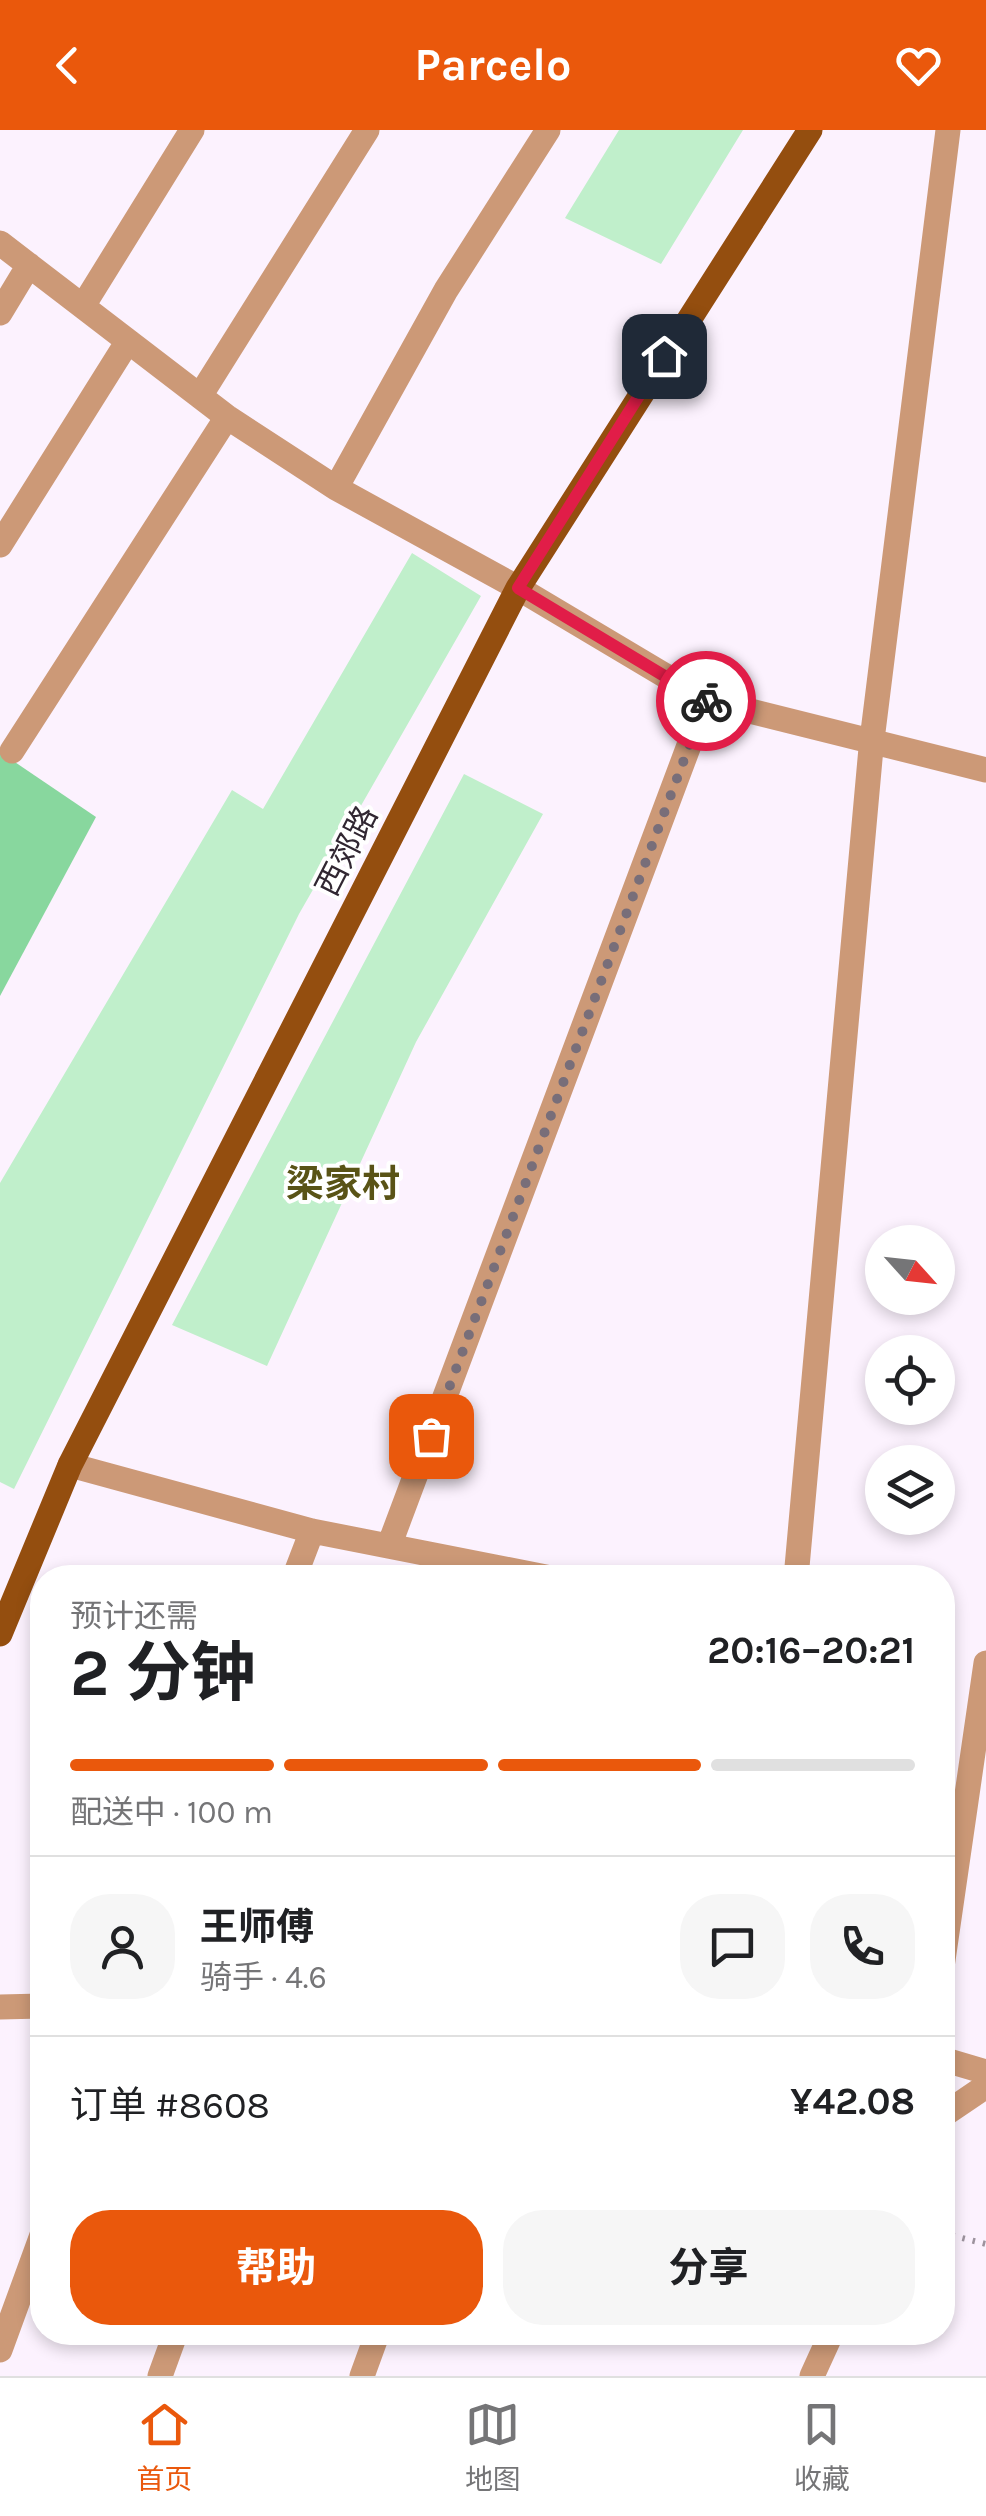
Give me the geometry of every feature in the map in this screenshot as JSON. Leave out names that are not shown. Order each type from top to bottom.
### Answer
[{"type":"main road","name":"西郊路","points":[[0,1634],[70,1466],[518,588],[810,130]]},
{"type":"street","points":[[83,306],[192,130]]},
{"type":"street","points":[[200,396],[367,130]]},
{"type":"street","points":[[336,488],[446,290],[548,130]]},
{"type":"street","points":[[797,1565],[872,742],[948,130]]},
{"type":"street","points":[[0,243],[227,417],[336,488],[518,588],[706,700],[986,770]]},
{"type":"street","points":[[0,313],[29,265]]},
{"type":"street","points":[[0,545],[128,341]]},
{"type":"street","points":[[12,750],[227,417]]},
{"type":"street","points":[[390,1546],[706,700]]},
{"type":"street","points":[[70,1466],[312,1532],[390,1546],[449,1565]]},
{"type":"street","points":[[299,1565],[312,1532]]},
{"type":"street","points":[[955,1877],[986,1663]]},
{"type":"street","points":[[0,2007],[30,2006]]},
{"type":"street","points":[[955,2063],[986,2072]]},
{"type":"street","points":[[955,2107],[986,2086]]},
{"type":"street","points":[[0,2350],[30,2268]]},
{"type":"street","points":[[160,2376],[171,2345]]},
{"type":"street","points":[[362,2376],[373,2345]]},
{"type":"street","points":[[812,2376],[826,2345]]},
{"type":"path","points":[[955,2236],[986,2244]]},
{"type":"green space","points":[[619,130],[743,130],[661,264],[565,218]]},
{"type":"green space","points":[[412,553],[481,596],[299,914],[14,1489],[0,1482],[0,1183],[232,790],[263,809]]},
{"type":"green space","points":[[0,752],[96,817],[0,996]]},
{"type":"green space","points":[[464,774],[543,814],[416,1042],[267,1366],[172,1325]]},
{"type":"way so far","points":[[431,1436],[706,701]]},
{"type":"district","name":"梁家村","points":[[343,1184]]},
{"type":"route","points":[[664,356],[518,588],[706,701]]}]
